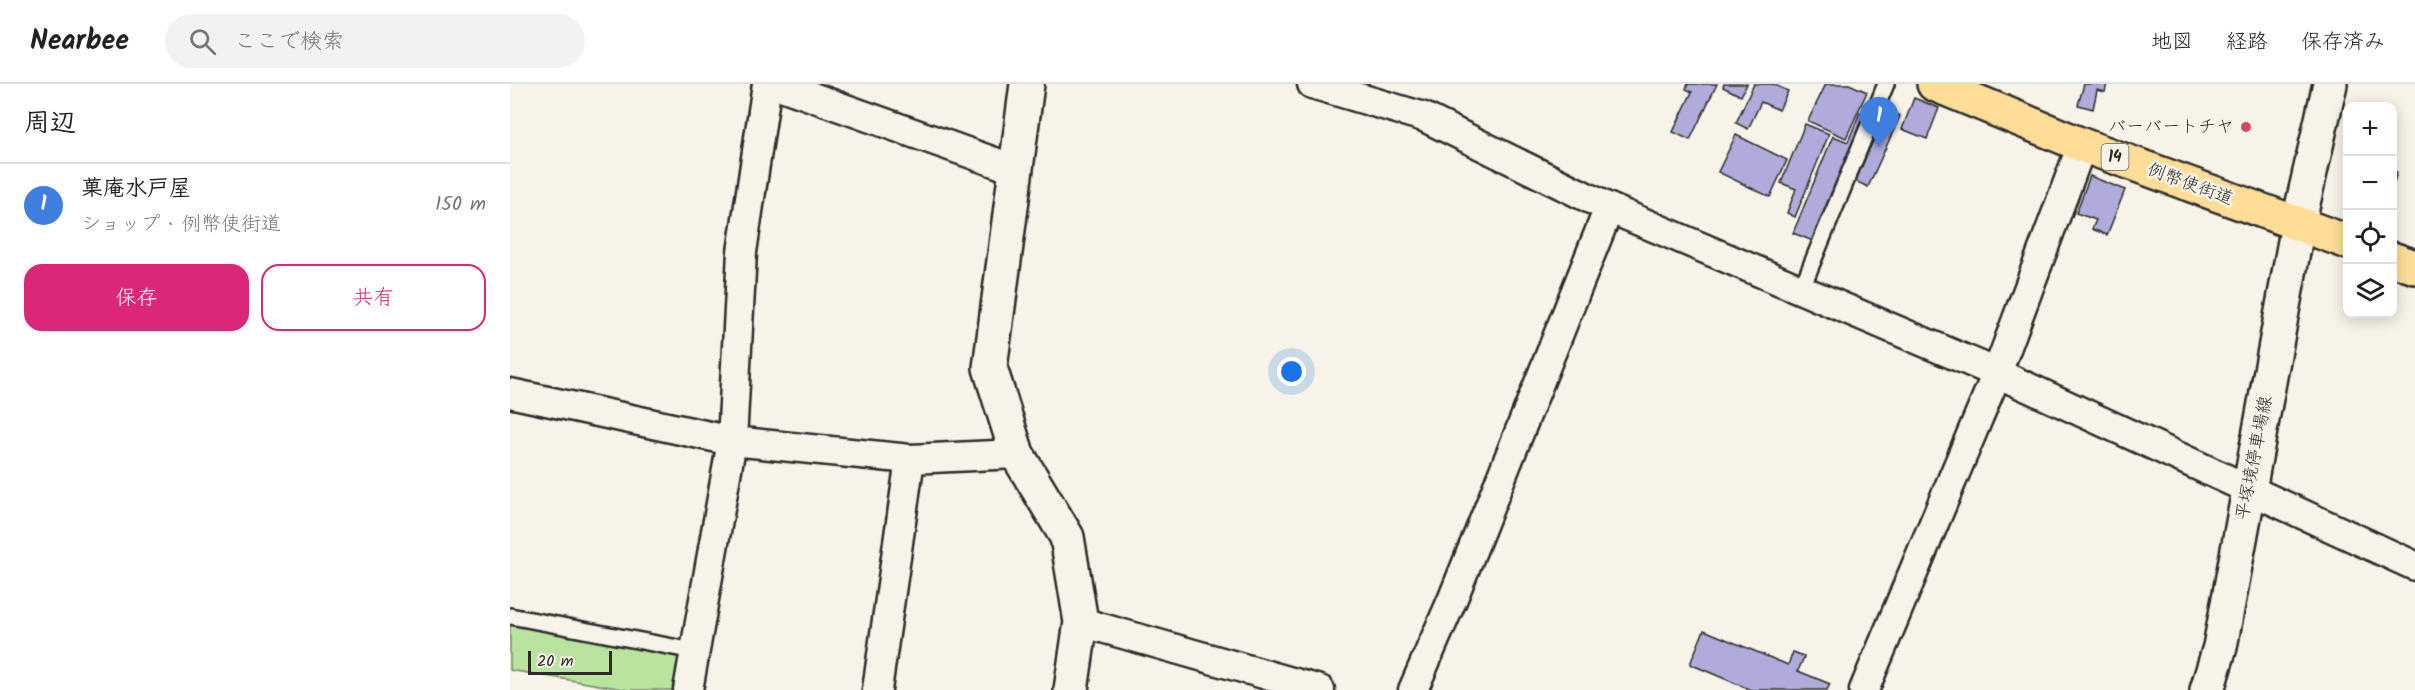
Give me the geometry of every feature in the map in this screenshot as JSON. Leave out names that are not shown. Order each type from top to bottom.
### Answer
[{"type":"main road","name":"例幣使街道","points":[[1934,84],[2082,145],[2343,240]]},
{"type":"main road","points":[[2397,261],[2415,267]]},
{"type":"street","points":[[688,690],[732,441],[742,252],[767,84]]},
{"type":"street","points":[[776,84],[1014,169]]},
{"type":"street","points":[[1027,84],[1014,169],[990,368],[1017,454],[1067,537],[1081,622],[1071,690]]},
{"type":"street","points":[[1312,84],[1424,117],[1609,208],[1997,373],[2415,566]]},
{"type":"street","points":[[2298,225],[2330,84]]},
{"type":"street","points":[[1864,690],[1997,373],[2082,145]]},
{"type":"street","points":[[1413,690],[1453,598],[1609,208]]},
{"type":"street","name":"平塚境停車場線","points":[[2207,690],[2220,647],[2298,225]]},
{"type":"street","points":[[510,393],[732,441],[910,459],[1017,454]]},
{"type":"street","points":[[877,690],[910,459]]},
{"type":"street","points":[[1081,622],[1320,690]]},
{"type":"lane","points":[[1801,290],[1886,84]]},
{"type":"lane","points":[[510,616],[694,651]]},
{"type":"green space","points":[[510,624],[687,656],[680,690],[629,690],[510,670]]},
{"type":"building","points":[[1688,84],[1717,84],[1690,140],[1673,132],[1692,92],[1686,89]]},
{"type":"building","points":[[1724,84],[1747,84],[1741,96],[1723,87]]},
{"type":"building","points":[[1754,84],[1773,84],[1788,91],[1779,110],[1761,102],[1748,129],[1736,123]]},
{"type":"building","points":[[1826,84],[1849,84],[1867,92],[1846,138],[1808,121]]},
{"type":"building","points":[[2084,84],[2107,84],[2105,92],[2097,90],[2093,109],[2078,105]]},
{"type":"building","points":[[1914,98],[1939,108],[1927,139],[1902,129]]},
{"type":"building","points":[[1887,110],[1900,116],[1868,187],[1855,181]]},
{"type":"building","points":[[1860,112],[1865,115],[1813,241],[1793,233],[1833,136],[1848,142]]},
{"type":"building","points":[[1805,124],[1829,134],[1795,217],[1787,213],[1796,189],[1781,183]]},
{"type":"building","points":[[1736,135],[1787,160],[1770,197],[1718,172]]},
{"type":"building","points":[[2090,176],[2125,190],[2107,235],[2092,229],[2096,220],[2076,213]]},
{"type":"building","points":[[1704,630],[1788,665],[1793,652],[1804,657],[1798,671],[1830,684],[1827,690],[1751,690],[1690,664]]},
{"type":"place","name":"バーバートチヤ","points":[[2246,127]]},
{"type":"place","name":"菓庵水戸屋","points":[[1879,147]]}]
